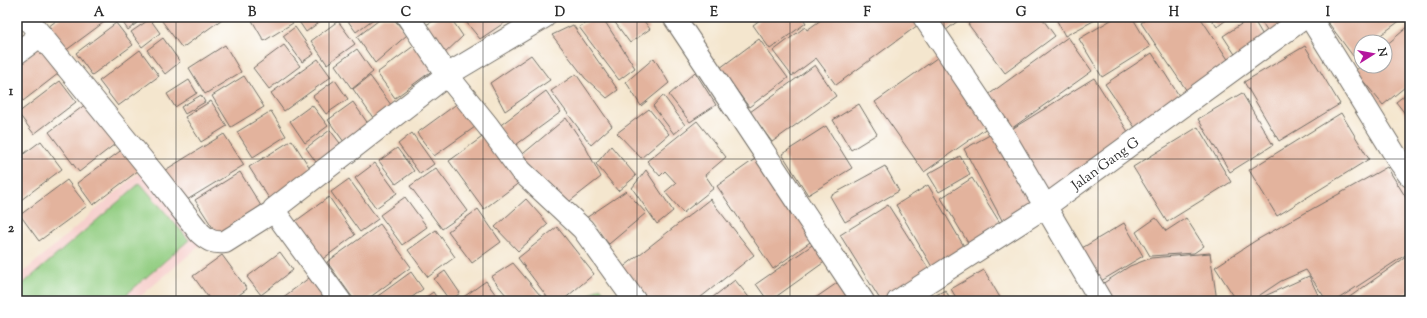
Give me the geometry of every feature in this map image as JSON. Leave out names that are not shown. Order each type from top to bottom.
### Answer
[{"type":"street","points":[[26,17],[200,233],[208,240],[217,242],[225,242],[274,211],[274,208],[447,75],[544,17]]},
{"type":"street","points":[[408,17],[447,75],[488,126],[521,171],[583,228],[635,301]]},
{"type":"street","points":[[674,17],[863,301]]},
{"type":"street","points":[[924,17],[1004,136],[1101,301]]},
{"type":"street","name":"Jalan Gang G","points":[[898,301],[1046,206],[1305,17]]},
{"type":"street","points":[[1310,17],[1399,161],[1410,176]]},
{"type":"street","points":[[17,52],[41,35]]},
{"type":"street","points":[[274,211],[340,301]]},
{"type":"shaded area","points":[[142,170],[204,242],[135,301],[17,301],[17,278]]},
{"type":"green space","points":[[140,183],[189,240],[119,301],[17,301],[17,289]]},
{"type":"green space","points":[[600,287],[613,301],[582,301]]},
{"type":"building","points":[[61,17],[111,17],[65,51],[48,27]]},
{"type":"building","points":[[119,17],[141,17],[142,19],[128,30]]},
{"type":"building","points":[[159,17],[225,17],[182,48]]},
{"type":"building","points":[[250,17],[289,17],[293,23],[264,41]]},
{"type":"building","points":[[296,17],[326,17],[306,32]]},
{"type":"building","points":[[345,17],[376,17],[356,32]]},
{"type":"building","points":[[383,17],[392,17],[407,35],[375,63],[357,37]]},
{"type":"building","points":[[440,17],[450,17],[463,36],[443,55],[424,26]]},
{"type":"building","points":[[462,17],[513,17],[480,39]]},
{"type":"building","points":[[596,17],[602,17],[635,68],[619,80],[579,27]]},
{"type":"building","points":[[611,17],[641,17],[650,29],[630,43]]},
{"type":"building","points":[[764,17],[802,17],[806,23],[770,49],[753,25]]},
{"type":"building","points":[[825,17],[912,17],[918,25],[836,85],[816,58],[792,76],[773,51],[805,27],[807,30]]},
{"type":"building","points":[[934,17],[963,17],[945,31]]},
{"type":"building","points":[[978,17],[1041,17],[1055,36],[1005,73],[968,24]]},
{"type":"building","points":[[1055,17],[1101,17],[1065,36]]},
{"type":"building","points":[[1116,17],[1132,17],[1150,47],[1102,77],[1079,39]]},
{"type":"building","points":[[1149,17],[1200,17],[1233,67],[1191,97],[1141,23]]},
{"type":"building","points":[[1210,17],[1230,17],[1217,27]]},
{"type":"building","points":[[1252,17],[1267,42],[1240,62],[1223,36]]},
{"type":"building","points":[[1258,17],[1294,17],[1269,34]]},
{"type":"building","points":[[1324,17],[1405,17],[1382,34],[1353,34],[1353,56]]},
{"type":"building","points":[[150,19],[160,33],[142,47],[131,32]]},
{"type":"building","points":[[338,21],[355,44],[327,64],[311,41]]},
{"type":"building","points":[[116,23],[133,45],[92,75],[76,53]]},
{"type":"building","points":[[573,25],[618,90],[607,98],[585,78],[552,35]]},
{"type":"building","points":[[1410,25],[1410,83],[1383,105],[1357,74],[1393,74],[1393,39]]},
{"type":"building","points":[[295,27],[314,54],[302,62],[283,36]]},
{"type":"building","points":[[1068,37],[1092,71],[1008,131],[984,98]]},
{"type":"building","points":[[163,38],[180,62],[165,74],[147,50]]},
{"type":"building","points":[[759,39],[788,78],[749,107],[720,68]]},
{"type":"building","points":[[419,42],[437,67],[395,98],[377,73]]},
{"type":"building","points":[[43,44],[63,70],[23,101],[17,92],[17,64]]},
{"type":"building","points":[[225,45],[241,72],[205,94],[189,68]]},
{"type":"building","points":[[284,45],[300,66],[269,89],[253,68]]},
{"type":"building","points":[[1305,46],[1340,104],[1279,141],[1244,82]]},
{"type":"building","points":[[357,49],[373,72],[352,89],[335,65]]},
{"type":"building","points":[[140,50],[159,76],[118,106],[99,81]]},
{"type":"building","points":[[1152,53],[1183,102],[1138,132],[1105,84]]},
{"type":"building","points":[[531,55],[550,80],[505,111],[490,83]]},
{"type":"building","points":[[941,55],[991,125],[924,172],[875,102]]},
{"type":"building","points":[[654,58],[669,83],[641,106],[626,82]]},
{"type":"building","points":[[318,59],[331,77],[284,111],[271,93]]},
{"type":"building","points":[[815,65],[836,96],[772,142],[750,112]]},
{"type":"building","points":[[695,72],[716,105],[690,122],[669,95]]},
{"type":"building","points":[[576,74],[612,126],[591,145],[551,91]]},
{"type":"building","points":[[244,76],[264,107],[231,127],[212,96]]},
{"type":"building","points":[[370,76],[394,109],[376,122],[353,89]]},
{"type":"building","points":[[1094,78],[1132,138],[1045,193],[1007,132]]},
{"type":"building","points":[[189,80],[197,93],[175,107],[167,94]]},
{"type":"building","points":[[335,80],[348,99],[326,114],[313,96]]},
{"type":"building","points":[[60,81],[76,102],[34,134],[18,113]]},
{"type":"building","points":[[546,91],[561,112],[513,147],[498,127]]},
{"type":"building","points":[[1410,91],[1410,120],[1396,102]]},
{"type":"building","points":[[1242,93],[1273,145],[1230,172],[1198,119]]},
{"type":"building","points":[[201,95],[205,102],[185,114],[181,107]]},
{"type":"building","points":[[663,95],[685,125],[674,134],[653,106]]},
{"type":"building","points":[[90,101],[119,141],[79,172],[49,132]]},
{"type":"building","points":[[211,101],[227,126],[201,142],[185,117]]},
{"type":"building","points":[[353,102],[371,128],[347,146],[328,120]]},
{"type":"building","points":[[458,103],[475,127],[434,156],[417,133]]},
{"type":"building","points":[[859,104],[877,134],[851,150],[833,120]]},
{"type":"building","points":[[312,105],[328,126],[305,143],[290,121]]},
{"type":"building","points":[[649,109],[669,134],[641,158],[617,133]]},
{"type":"building","points":[[271,111],[286,136],[253,157],[237,132]]},
{"type":"building","points":[[1341,113],[1369,159],[1277,216],[1249,170]]},
{"type":"building","points":[[566,118],[585,146],[601,177],[565,205],[518,158]]},
{"type":"building","points":[[697,121],[726,157],[705,175],[714,188],[683,213],[665,192],[676,183],[665,171],[660,176],[647,161]]},
{"type":"building","points":[[826,126],[852,168],[808,195],[782,154]]},
{"type":"building","points":[[1198,127],[1231,182],[1167,222],[1133,167]]},
{"type":"building","points":[[330,130],[346,151],[321,169],[306,148]]},
{"type":"building","points":[[999,130],[1037,203],[1003,222],[964,149]]},
{"type":"building","points":[[412,133],[434,164],[420,174],[398,144]]},
{"type":"building","points":[[224,134],[244,165],[182,203],[162,172]]},
{"type":"building","points":[[485,135],[520,182],[484,209],[449,161]]},
{"type":"building","points":[[292,140],[315,176],[272,203],[249,167]]},
{"type":"building","points":[[41,141],[62,169],[17,203],[17,159]]},
{"type":"building","points":[[127,146],[143,167],[93,205],[77,183]]},
{"type":"building","points":[[611,146],[636,176],[618,191],[596,164]]},
{"type":"building","points":[[397,148],[414,171],[396,184],[379,161]]},
{"type":"building","points":[[762,154],[817,237],[773,269],[717,186]]},
{"type":"building","points":[[960,156],[970,174],[939,192],[928,174]]},
{"type":"building","points":[[375,163],[397,193],[376,208],[355,178]]},
{"type":"building","points":[[885,166],[899,191],[845,222],[830,196]]},
{"type":"building","points":[[1387,167],[1410,204],[1410,252],[1335,301],[1327,301],[1306,270],[1281,281],[1251,301],[1237,301],[1215,267],[1255,241]]},
{"type":"building","points":[[436,168],[468,211],[442,229],[410,186]]},
{"type":"building","points":[[646,170],[673,211],[657,224],[632,188]]},
{"type":"building","points":[[240,172],[266,214],[222,242],[195,200]]},
{"type":"building","points":[[972,178],[1002,226],[970,246],[941,198]]},
{"type":"building","points":[[349,179],[378,219],[360,232],[331,192]]},
{"type":"building","points":[[67,180],[87,206],[39,241],[20,215]]},
{"type":"building","points":[[928,185],[965,248],[932,267],[896,205]]},
{"type":"building","points":[[626,191],[646,213],[609,244],[586,218]]},
{"type":"building","points":[[329,197],[355,235],[320,261],[293,223]]},
{"type":"building","points":[[405,197],[427,227],[402,245],[380,215]]},
{"type":"building","points":[[526,199],[548,224],[518,251],[495,227]]},
{"type":"building","points":[[710,199],[754,255],[696,301],[646,301],[621,269]]},
{"type":"building","points":[[888,205],[930,271],[881,301],[840,235]]},
{"type":"building","points":[[478,209],[501,242],[472,263],[448,231]]},
{"type":"building","points":[[1156,218],[1166,231],[1186,218],[1204,246],[1194,253],[1150,256],[1136,232]]},
{"type":"building","points":[[1124,223],[1143,256],[1096,284],[1077,251]]},
{"type":"building","points":[[380,224],[411,267],[365,301],[355,301],[327,262]]},
{"type":"building","points":[[557,227],[594,274],[562,301],[550,301],[518,258]]},
{"type":"building","points":[[436,230],[455,257],[428,277],[408,250]]},
{"type":"building","points":[[818,241],[830,258],[768,301],[756,284]]},
{"type":"building","points":[[280,252],[293,270],[261,295],[247,277]]},
{"type":"building","points":[[1210,253],[1217,301],[1108,301],[1099,286],[1130,266],[1151,258]]},
{"type":"building","points":[[1410,254],[1410,290],[1394,301],[1344,301]]},
{"type":"building","points":[[222,255],[247,289],[231,301],[211,301],[193,276]]},
{"type":"building","points":[[513,263],[545,301],[511,301],[491,277]]},
{"type":"building","points":[[984,270],[1002,301],[958,301],[951,289]]},
{"type":"building","points":[[445,271],[460,293],[450,301],[434,279]]},
{"type":"building","points":[[411,272],[423,289],[407,301],[371,301]]},
{"type":"building","points":[[1309,276],[1321,301],[1255,301],[1267,295]]},
{"type":"building","points":[[309,278],[323,297],[318,301],[278,301]]},
{"type":"building","points":[[735,280],[752,301],[708,301]]},
{"type":"building","points":[[486,281],[500,301],[458,301]]},
{"type":"building","points":[[840,281],[854,301],[811,301]]},
{"type":"building","points":[[945,290],[952,301],[926,301]]},
{"type":"building","points":[[433,292],[439,301],[421,301]]}]
